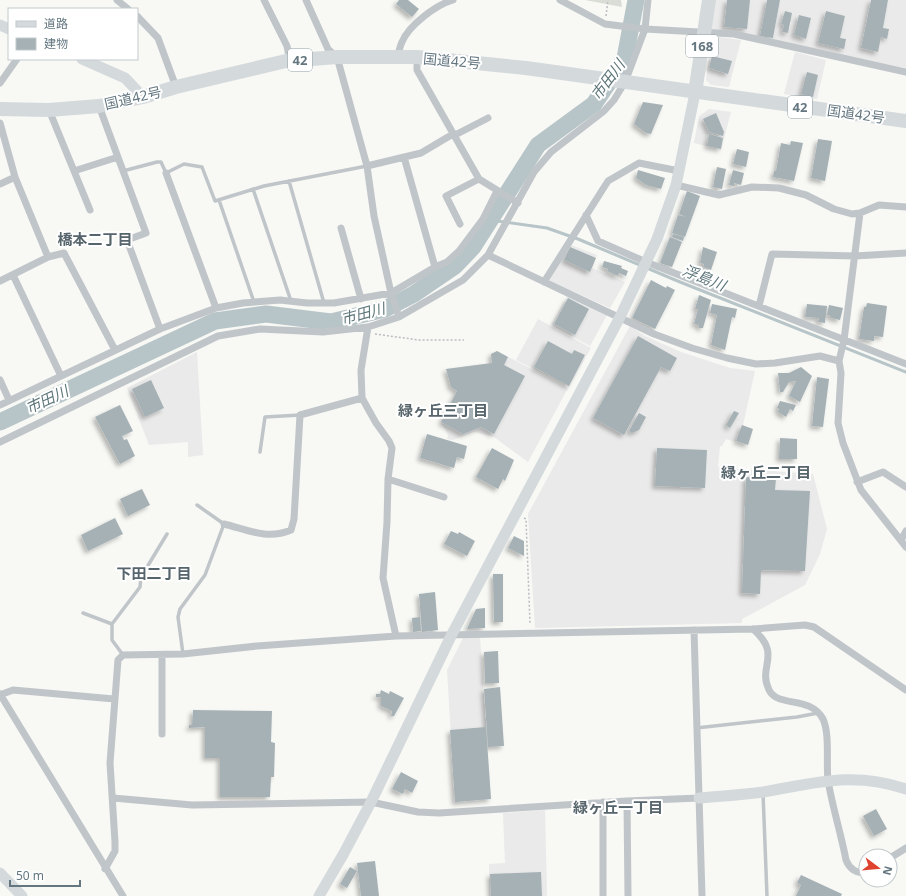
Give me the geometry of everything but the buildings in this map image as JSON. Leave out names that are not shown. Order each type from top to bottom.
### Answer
[{"type":"highway","name":"168","points":[[695,93],[709,0]]},
{"type":"highway","name":"国道42号","points":[[0,109],[49,110],[99,106],[143,97],[176,86],[290,61],[337,58],[417,57],[605,78],[695,93],[906,121]]},
{"type":"street","points":[[117,0],[127,8]]},
{"type":"street","points":[[264,0],[287,46],[290,61]]},
{"type":"street","points":[[306,0],[328,49],[337,58],[366,166],[374,216],[391,293],[399,317]]},
{"type":"street","points":[[397,57],[402,41],[408,32],[439,2],[453,0]]},
{"type":"street","points":[[560,0],[605,24],[643,29],[734,34],[906,72]]},
{"type":"street","points":[[0,442],[218,336],[260,329],[323,332],[368,330],[399,317],[463,280],[488,255],[515,202],[534,172],[551,152],[604,111],[614,100],[643,29],[648,0]]},
{"type":"street","points":[[138,17],[158,38],[176,86]]},
{"type":"street","points":[[417,57],[417,70],[452,134],[479,179],[515,202]]},
{"type":"street","points":[[0,83],[16,60]]},
{"type":"street","points":[[84,60],[125,78],[143,97]]},
{"type":"street","points":[[319,896],[371,802],[452,634],[620,317],[646,262],[663,225],[676,185],[695,93]]},
{"type":"street","points":[[99,106],[146,233],[127,240],[160,329]]},
{"type":"street","points":[[49,110],[90,210]]},
{"type":"street","points":[[366,166],[421,153],[452,134],[457,134],[488,118]]},
{"type":"street","points":[[0,123],[16,177],[48,257]]},
{"type":"street","points":[[74,172],[118,157]]},
{"type":"street","points":[[404,157],[435,267]]},
{"type":"street","points":[[544,282],[608,182],[639,163],[679,172]]},
{"type":"street","points":[[166,173],[216,308]]},
{"type":"street","points":[[0,184],[16,177]]},
{"type":"street","points":[[460,224],[446,196],[479,179]]},
{"type":"street","points":[[676,185],[719,195],[752,187],[779,188],[806,195],[837,210],[852,214],[860,213],[879,205],[906,207]]},
{"type":"street","points":[[0,404],[160,329],[216,308],[254,302],[280,300],[324,304],[391,293],[435,267],[447,262],[459,251],[483,219],[497,191]]},
{"type":"street","points":[[860,213],[844,340],[839,362],[842,373],[838,423],[842,443],[857,482],[873,507],[906,547]]},
{"type":"street","points":[[586,215],[598,240],[646,262],[906,364]]},
{"type":"street","points":[[341,228],[361,299]]},
{"type":"street","points":[[0,281],[48,257],[64,253],[114,350]]},
{"type":"street","points":[[759,306],[772,254],[854,256],[906,253]]},
{"type":"street","points":[[488,255],[672,341],[727,358],[756,364],[768,364],[820,356],[839,362]]},
{"type":"street","points":[[13,275],[61,376]]},
{"type":"street","points":[[368,330],[361,370],[362,398],[392,448],[388,479],[383,578],[396,636]]},
{"type":"street","points":[[0,380],[9,400]]},
{"type":"street","points":[[224,524],[261,534],[279,535],[291,530],[294,519],[300,415],[362,398]]},
{"type":"street","points":[[857,482],[884,472],[906,487]]},
{"type":"street","points":[[388,479],[444,497]]},
{"type":"street","points":[[901,540],[906,531]]},
{"type":"street","points":[[105,869],[115,851],[110,763],[118,660],[123,655],[183,654],[257,646],[396,636],[531,632],[753,630],[805,625],[814,627],[906,690]]},
{"type":"street","points":[[694,630],[702,896]]},
{"type":"street","points":[[753,630],[762,637],[768,648],[766,680],[771,693],[776,698],[810,706],[823,719],[826,729],[828,780],[847,863],[858,871]]},
{"type":"street","points":[[162,655],[162,734]]},
{"type":"street","points":[[114,699],[13,690],[0,695],[105,869],[123,896]]},
{"type":"street","points":[[113,798],[192,805],[371,802],[418,812],[439,813],[603,802],[699,798],[763,792],[828,780],[861,779],[883,782],[906,789]]},
{"type":"street","points":[[627,801],[628,896]]},
{"type":"street","points":[[603,802],[603,896]]},
{"type":"street","points":[[0,873],[22,896]]},
{"type":"lane","points":[[123,171],[157,162],[161,162],[166,173],[184,164],[202,167],[215,201],[253,189],[366,166]]},
{"type":"lane","points":[[289,181],[324,304]]},
{"type":"lane","points":[[253,189],[291,301]]},
{"type":"lane","points":[[219,200],[254,302]]},
{"type":"lane","points":[[260,452],[265,417],[300,415]]},
{"type":"lane","points":[[183,654],[178,617],[180,609],[205,574],[224,524],[196,505]]},
{"type":"lane","points":[[123,655],[112,640],[112,624],[140,587],[141,577],[167,534]]},
{"type":"lane","points":[[83,613],[112,624]]},
{"type":"lane","points":[[696,728],[797,717],[818,713]]},
{"type":"lane","points":[[763,792],[767,896]]},
{"type":"path","points":[[605,24],[608,0]]},
{"type":"path","points":[[368,330],[419,340],[464,340]]},
{"type":"path","points":[[515,514],[526,519],[531,632]]},
{"type":"shaded area","points":[[585,0],[621,0],[622,7]]},
{"type":"shaded area","points":[[716,0],[727,0],[724,26],[746,29],[750,0],[767,0],[761,36],[773,38],[780,0],[871,0],[861,48],[878,52],[881,37],[887,38],[888,29],[883,28],[888,0],[906,0],[906,68],[711,30]],"holes":[[[785,11],[791,23],[788,33],[782,32],[784,25],[781,24]],[[826,11],[845,16],[840,38],[846,39],[818,43]],[[799,15],[811,18],[806,39],[794,35]]]},
{"type":"shaded area","points":[[712,36],[741,40],[729,87],[711,85],[706,80]]},
{"type":"shaded area","points":[[795,52],[826,60],[817,99],[784,94]]},
{"type":"shaded area","points":[[709,109],[731,112],[721,150],[694,143],[699,116]]},
{"type":"shaded area","points":[[571,245],[597,255],[592,268],[625,282],[610,308],[550,281],[550,276]]},
{"type":"shaded area","points":[[567,296],[607,315],[590,346],[551,325]]},
{"type":"shaded area","points":[[538,319],[591,348],[569,387],[516,360]]},
{"type":"shaded area","points":[[630,326],[645,336],[681,352],[730,368],[755,371],[743,425],[736,442],[726,439],[722,446],[720,446],[718,467],[813,474],[827,529],[820,554],[805,585],[742,619],[742,623],[535,628],[528,514]]},
{"type":"shaded area","points":[[497,351],[568,388],[528,462],[494,437],[474,432],[453,440],[447,439],[448,435],[441,422],[457,391],[451,387],[446,369],[492,363],[491,354]]},
{"type":"shaded area","points":[[197,352],[203,455],[188,457],[188,442],[149,445],[127,388]]},
{"type":"shaded area","points":[[480,637],[491,799],[455,802],[447,670],[463,638]]},
{"type":"shaded area","points":[[545,810],[547,896],[489,896],[489,864],[505,863],[503,813]]},
{"type":"waterway","name":"市田川","points":[[0,422],[215,321],[266,314],[331,322],[385,309],[414,294],[455,266],[473,247],[538,145],[594,104],[625,58],[636,0]]},
{"type":"waterway","name":"浮島川","points":[[490,220],[547,228],[578,239],[680,282],[906,372]]},
{"type":"district","name":"橋本二丁目","points":[[95,240]]},
{"type":"district","name":"緑ヶ丘三丁目","points":[[443,411]]},
{"type":"district","name":"緑ヶ丘二丁目","points":[[766,473]]},
{"type":"district","name":"下田二丁目","points":[[154,574]]},
{"type":"district","name":"緑ヶ丘一丁目","points":[[618,808]]}]
